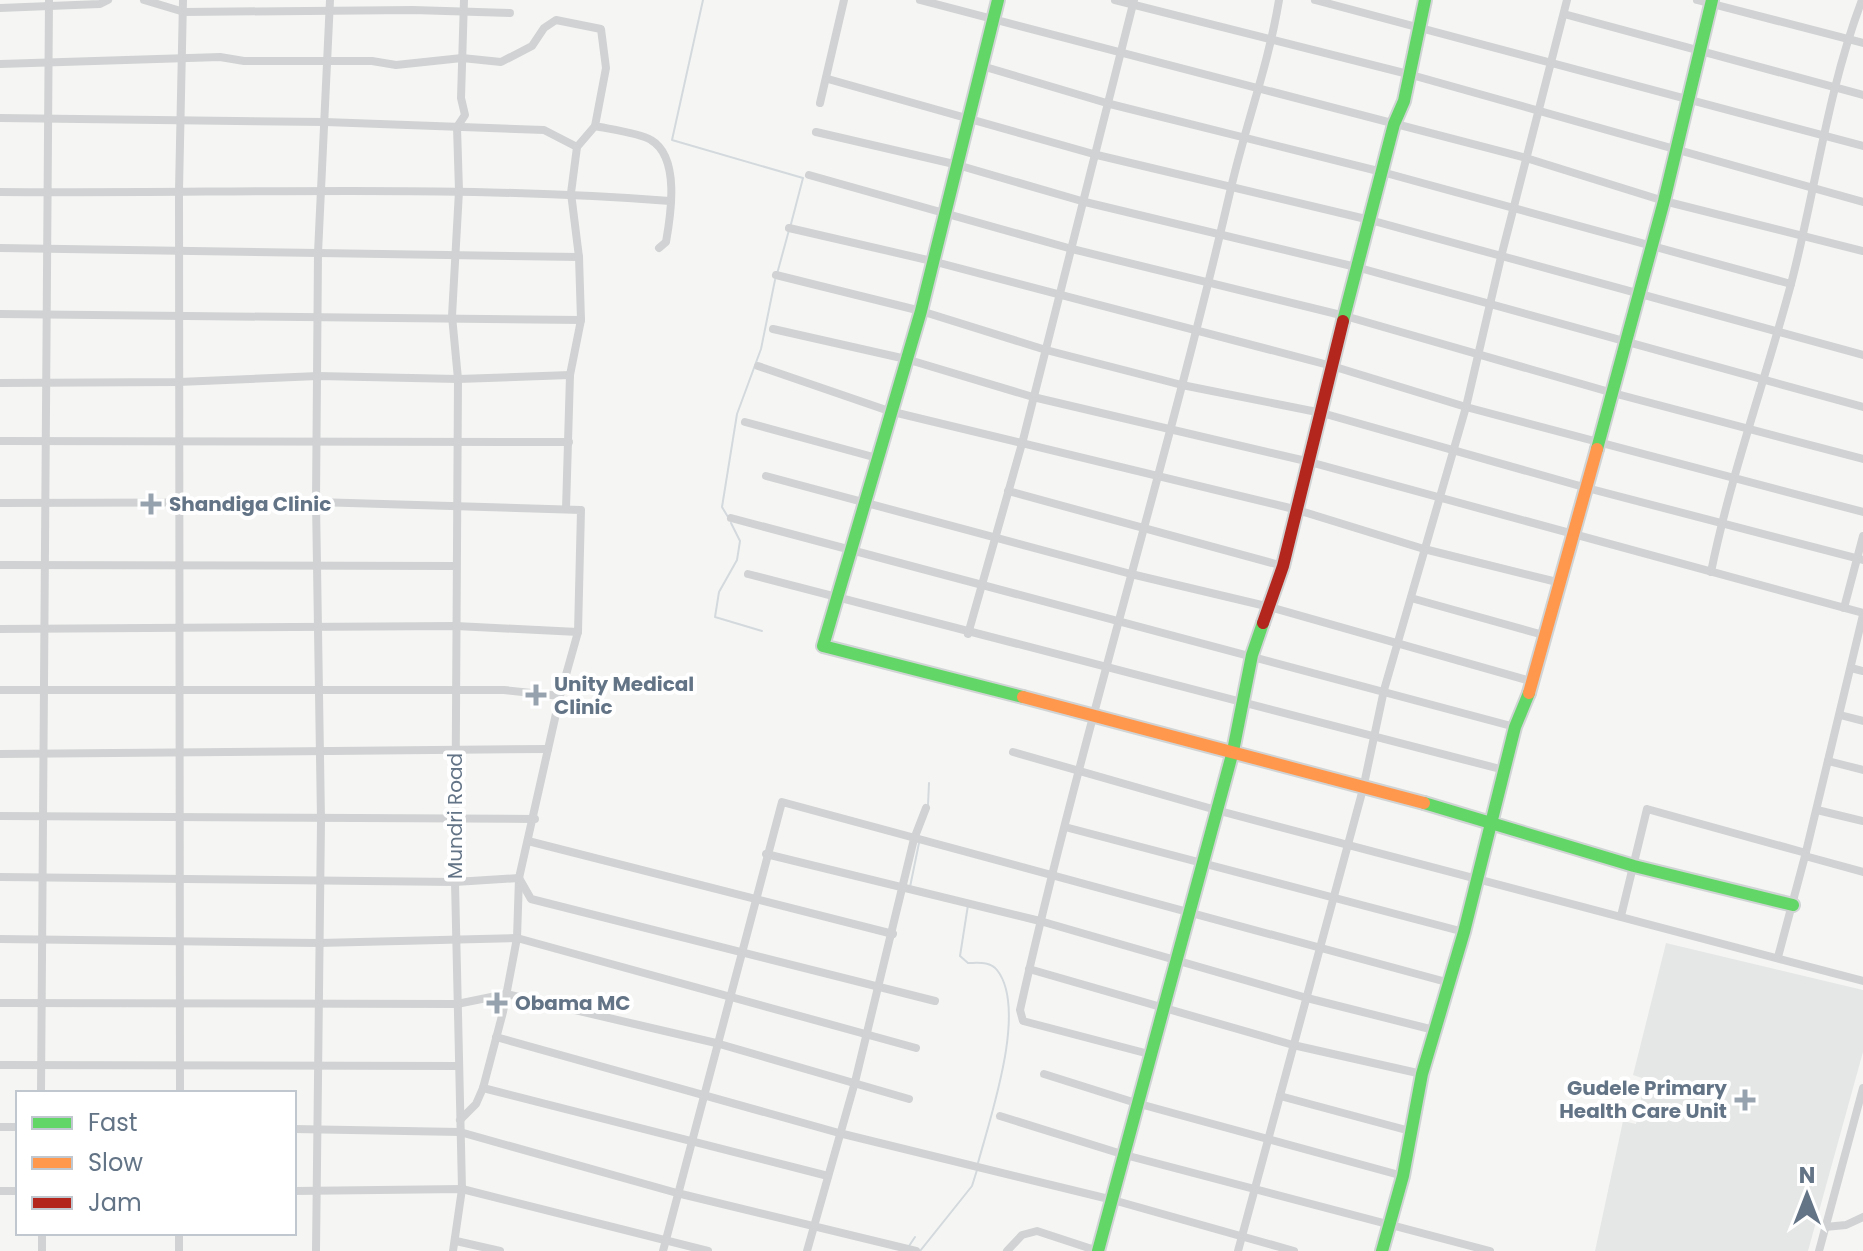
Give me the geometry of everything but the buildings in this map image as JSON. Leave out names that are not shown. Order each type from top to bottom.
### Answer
[{"type":"street","points":[[0,8],[49,3],[100,4],[108,0]]},
{"type":"street","points":[[144,0],[184,12],[331,10],[510,13]]},
{"type":"street","points":[[180,1091],[182,503],[179,190],[183,0]]},
{"type":"street","points":[[316,1251],[321,820],[316,502],[320,314],[318,253],[330,0]]},
{"type":"street","name":"Mundri Road","points":[[453,1251],[462,1189],[455,940],[458,379],[452,316],[459,191],[457,127],[465,115],[461,98],[464,0]]},
{"type":"street","points":[[820,103],[844,0]]},
{"type":"street","points":[[920,0],[1526,158],[1664,201],[1863,251]]},
{"type":"street","points":[[998,0],[954,164],[921,311],[889,411],[823,646],[1233,751],[1492,822],[1634,866],[1793,905]]},
{"type":"street","points":[[1115,0],[1133,2],[1408,74],[1863,202]]},
{"type":"street","points":[[1149,1054],[1023,1021],[1020,1010],[1076,772],[1197,333],[1231,185],[1261,88],[1279,0]]},
{"type":"street","points":[[1315,0],[1863,146]]},
{"type":"street","points":[[1007,1251],[1022,1235],[1037,1231],[1098,1251],[1233,751],[1245,703],[1252,655],[1283,566],[1294,509],[1322,413],[1356,267],[1394,124],[1404,101],[1425,0]]},
{"type":"street","points":[[1238,1251],[1363,789],[1384,690],[1466,407],[1567,0]]},
{"type":"street","points":[[1697,0],[1863,43]]},
{"type":"street","points":[[1711,572],[1733,475],[1751,428],[1791,284],[1834,86],[1862,0]]},
{"type":"street","points":[[968,634],[1023,440],[1110,104],[1133,2]]},
{"type":"street","points":[[1382,1251],[1403,1176],[1422,1074],[1438,1031],[1515,727],[1534,682],[1613,393],[1623,342],[1664,201],[1674,147],[1711,2]]},
{"type":"street","points":[[41,1091],[44,313],[49,3]]},
{"type":"street","points":[[1564,14],[1863,95]]},
{"type":"street","points":[[0,64],[183,58],[372,61],[396,65],[462,58],[501,62],[516,58],[556,20],[601,29],[606,68],[595,126],[577,147],[571,193],[579,257],[581,320],[570,375],[566,509]]},
{"type":"street","points":[[982,66],[1110,104],[1382,172],[1791,284]]},
{"type":"street","points":[[828,79],[1097,155],[1370,220],[1863,355]]},
{"type":"street","points":[[0,118],[325,122],[544,130],[577,147]]},
{"type":"street","points":[[595,126],[648,138],[663,149],[670,201],[666,242],[659,248]]},
{"type":"street","points":[[816,132],[954,164],[1085,202],[1356,267],[1863,407]]},
{"type":"street","points":[[809,175],[1072,249],[1345,316],[1613,393],[1863,459]]},
{"type":"street","points":[[0,192],[459,191],[571,193],[670,201]]},
{"type":"street","points":[[789,228],[932,261],[1332,366],[1466,407],[1733,475],[1863,512]]},
{"type":"street","points":[[0,248],[455,258],[579,257]]},
{"type":"street","points":[[776,275],[921,311],[1046,350],[1182,385],[1322,413],[1587,488],[1860,560]]},
{"type":"street","points":[[0,314],[320,314],[581,320]]},
{"type":"street","points":[[773,329],[906,359],[1033,397],[1306,461],[1863,614],[1817,810],[1778,957]]},
{"type":"street","points":[[758,366],[889,411],[1023,440],[1158,479],[1294,509],[1424,549],[1561,583]]},
{"type":"street","points":[[0,383],[179,382],[318,376],[458,379],[570,375]]},
{"type":"street","points":[[745,422],[877,458]]},
{"type":"street","points":[[0,441],[180,444],[317,440],[569,442]]},
{"type":"street","points":[[766,476],[995,539],[1270,607],[1534,682]]},
{"type":"street","points":[[1008,491],[1283,566]]},
{"type":"street","points":[[0,503],[316,502],[581,510],[578,632],[560,696],[535,819],[519,878],[517,938],[496,1037],[483,1088],[476,1104],[460,1120]]},
{"type":"street","points":[[731,518],[849,552],[1252,655],[1515,727]]},
{"type":"street","points":[[1844,608],[1860,560],[1863,536]]},
{"type":"street","points":[[0,565],[455,566]]},
{"type":"street","points":[[748,574],[968,634],[1504,770]]},
{"type":"street","points":[[1411,598],[1547,636]]},
{"type":"street","points":[[0,629],[456,626],[578,632]]},
{"type":"street","points":[[1851,668],[1863,671]]},
{"type":"street","points":[[0,690],[504,690],[560,696]]},
{"type":"street","points":[[1840,715],[1863,721]]},
{"type":"street","points":[[0,754],[548,749]]},
{"type":"street","points":[[1013,752],[1216,810],[1863,981]]},
{"type":"street","points":[[1828,761],[1863,770]]},
{"type":"street","points":[[663,1251],[716,1043],[731,999],[753,899],[782,802],[1450,983]]},
{"type":"street","points":[[807,1251],[855,1082],[914,839],[926,808]]},
{"type":"street","points":[[1621,916],[1647,809],[1863,872]]},
{"type":"street","points":[[1817,810],[1863,821]]},
{"type":"street","points":[[0,816],[535,819]]},
{"type":"street","points":[[1065,827],[1464,932]]},
{"type":"street","points":[[528,841],[893,934]]},
{"type":"street","points":[[766,854],[1040,921],[1307,998],[1438,1031]]},
{"type":"street","points":[[0,877],[320,882],[455,882],[519,878]]},
{"type":"street","points":[[519,878],[531,899],[743,950],[935,1001]]},
{"type":"street","points":[[0,939],[319,943],[517,938],[916,1048]]},
{"type":"street","points":[[1029,969],[1293,1045],[1422,1074]]},
{"type":"street","points":[[0,1003],[457,1004],[506,994],[716,1043],[909,1099]]},
{"type":"street","points":[[496,1037],[839,1133],[1113,1200],[1294,1251]]},
{"type":"street","points":[[0,1065],[458,1066]]},
{"type":"street","points":[[1044,1074],[1136,1103],[1403,1176]]},
{"type":"street","points":[[483,1088],[828,1176]]},
{"type":"street","points":[[1819,1251],[1863,1088]]},
{"type":"street","points":[[1280,1096],[1410,1131]]},
{"type":"street","points":[[1000,1116],[1125,1155],[1490,1251]]},
{"type":"street","points":[[296,1129],[460,1132],[677,1193],[916,1251]]},
{"type":"street","points":[[296,1191],[462,1189],[708,1251]]},
{"type":"street","points":[[1825,1227],[1846,1225],[1863,1217]]},
{"type":"street","points":[[456,1241],[500,1251]]},
{"type":"street","points":[[440,1251],[453,1251]]},
{"type":"shaded area","name":"Gudele Primary Health Care Unit","points":[[1666,943],[1863,990],[1863,1052],[1808,1251],[1595,1251],[1623,1121],[1636,1124],[1645,1079],[1633,1075]]},
{"type":"waterway","points":[[703,0],[672,140],[803,178],[791,224]]},
{"type":"waterway","points":[[777,274],[789,230]]},
{"type":"waterway","points":[[728,517],[722,507],[737,414],[761,349],[775,280]]},
{"type":"waterway","points":[[731,523],[740,541],[737,560],[719,592],[715,617],[762,631]]},
{"type":"waterway","points":[[928,805],[929,783]]},
{"type":"waterway","points":[[910,887],[919,843]]},
{"type":"waterway","points":[[968,905],[960,956],[968,963],[987,964],[997,970],[1006,988],[1009,1010],[1004,1064],[978,1163]]},
{"type":"waterway","points":[[920,1251],[972,1186],[977,1170]]},
{"type":"waterway","points":[[909,1246],[915,1237]]},
{"type":"traffic: fast","points":[[998,0],[921,311],[823,646],[1023,697]]},
{"type":"traffic: fast","points":[[1343,321],[1394,124],[1404,101],[1425,0]]},
{"type":"traffic: fast","points":[[1597,449],[1664,201],[1712,0]]},
{"type":"traffic: fast","points":[[1098,1251],[1233,751],[1252,655],[1263,623]]},
{"type":"traffic: fast","points":[[1382,1251],[1403,1176],[1422,1074],[1464,932],[1515,727],[1529,693]]},
{"type":"traffic: fast","points":[[1424,803],[1634,866],[1793,905]]},
{"type":"traffic: slow","points":[[1529,693],[1597,449]]},
{"type":"traffic: slow","points":[[1023,697],[1424,803]]},
{"type":"traffic: jam","points":[[1263,623],[1283,566],[1343,321]]},
{"type":"place","name":"Shandiga Clinic","points":[[151,504]]},
{"type":"place","name":"Unity Medical Clinic","points":[[536,695]]},
{"type":"place","name":"Obama MC","points":[[497,1003]]},
{"type":"place","name":"Gudele Primary Health Care Unit","points":[[1745,1100]]}]
